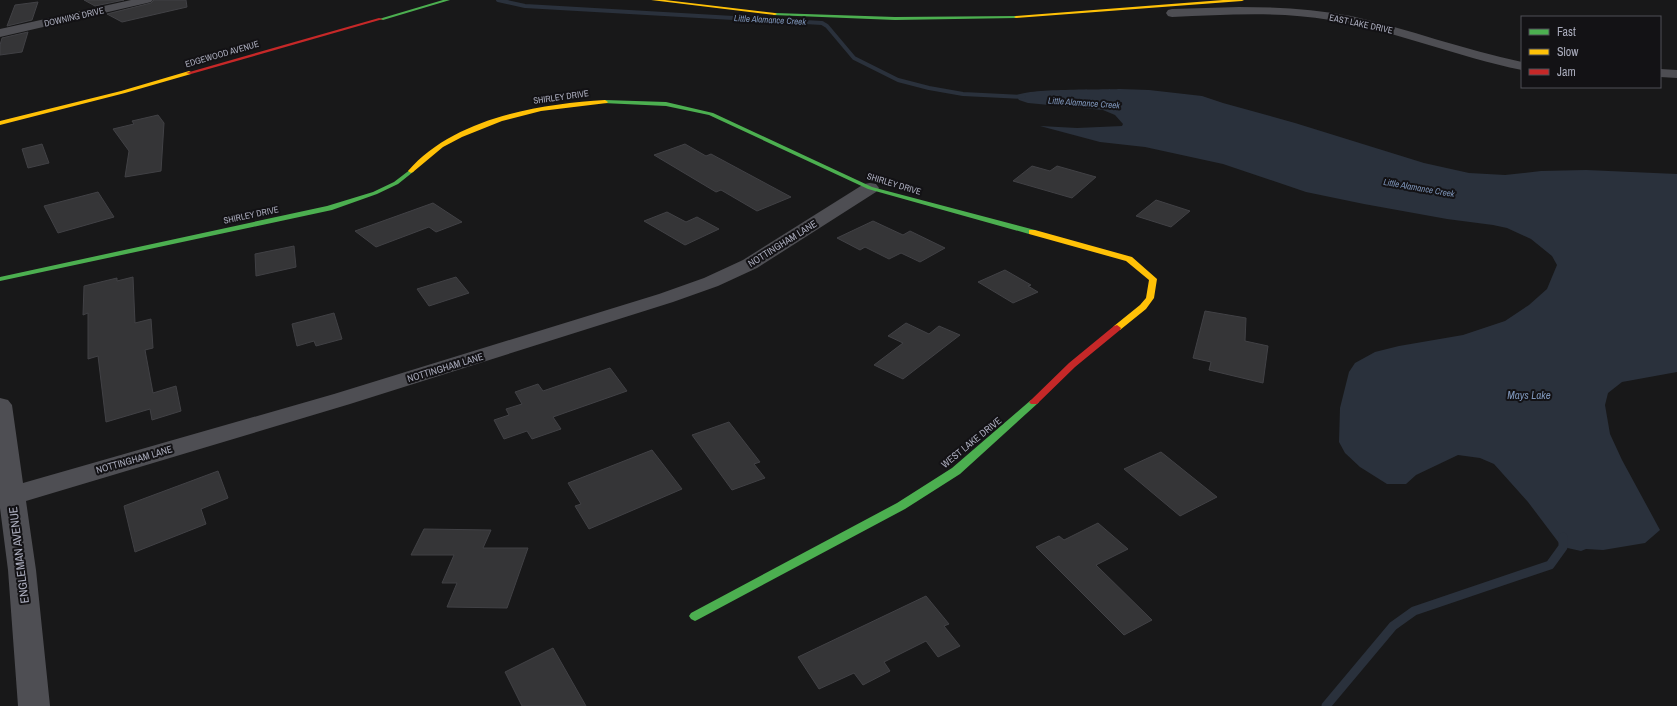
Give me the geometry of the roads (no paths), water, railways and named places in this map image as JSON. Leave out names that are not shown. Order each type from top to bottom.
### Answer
[{"type":"street","name":"DOWNING DRIVE","points":[[0,33],[147,0]]},
{"type":"street","name":"EDGEWOOD AVENUE","points":[[0,123],[123,92],[448,0]]},
{"type":"street","points":[[652,0],[767,13],[912,19],[1049,15],[1242,0]]},
{"type":"street","points":[[714,0],[796,7],[925,11],[1029,9],[1142,0]]},
{"type":"street","name":"EAST LAKE DRIVE","points":[[1172,13],[1227,11],[1286,12],[1351,19],[1491,60],[1521,66]]},
{"type":"street","points":[[1661,73],[1677,74]]},
{"type":"street","name":"SHIRLEY DRIVE","points":[[0,279],[329,208],[375,193],[396,183],[440,147],[476,128],[500,119],[531,111],[582,103],[609,102],[666,104],[711,114],[870,188],[1129,259]]},
{"type":"street","name":"NOTTINGHAM LANE","points":[[6,497],[350,396],[666,298],[750,264],[870,188]]},
{"type":"street","name":"WEST LAKE DRIVE","points":[[695,616],[901,506],[956,470],[1022,414],[1072,365],[1143,307],[1150,298],[1153,279],[1129,259]]},
{"type":"street","name":"ENGLEMAN AVENUE","points":[[0,405],[6,497],[22,570],[34,706]]},
{"type":"water","name":"Mays Lake","points":[[1120,89],[1149,90],[1202,96],[1424,163],[1469,173],[1505,175],[1541,171],[1586,170],[1677,174],[1677,372],[1622,382],[1608,393],[1605,405],[1610,434],[1622,460],[1660,530],[1645,543],[1603,550],[1586,549],[1581,551],[1563,547],[1528,502],[1494,464],[1480,458],[1458,455],[1416,475],[1406,484],[1387,484],[1360,467],[1345,453],[1339,442],[1340,408],[1349,372],[1355,363],[1375,352],[1399,346],[1463,335],[1505,321],[1529,305],[1547,289],[1557,265],[1552,256],[1531,239],[1507,228],[1447,219],[1306,192],[1223,164],[1145,147],[1100,142],[1040,126],[1077,128],[1122,126],[1123,124],[1115,115],[1103,110],[1028,103],[1019,100],[1016,96],[1022,93],[1034,92]]},
{"type":"waterway","name":"Little Alamance Creek","points":[[498,0],[525,6],[822,23],[827,26],[854,58],[898,80],[929,88],[963,94],[1024,97]]},
{"type":"waterway","points":[[1326,706],[1393,626],[1414,611],[1550,565],[1563,547],[1563,537]]}]
